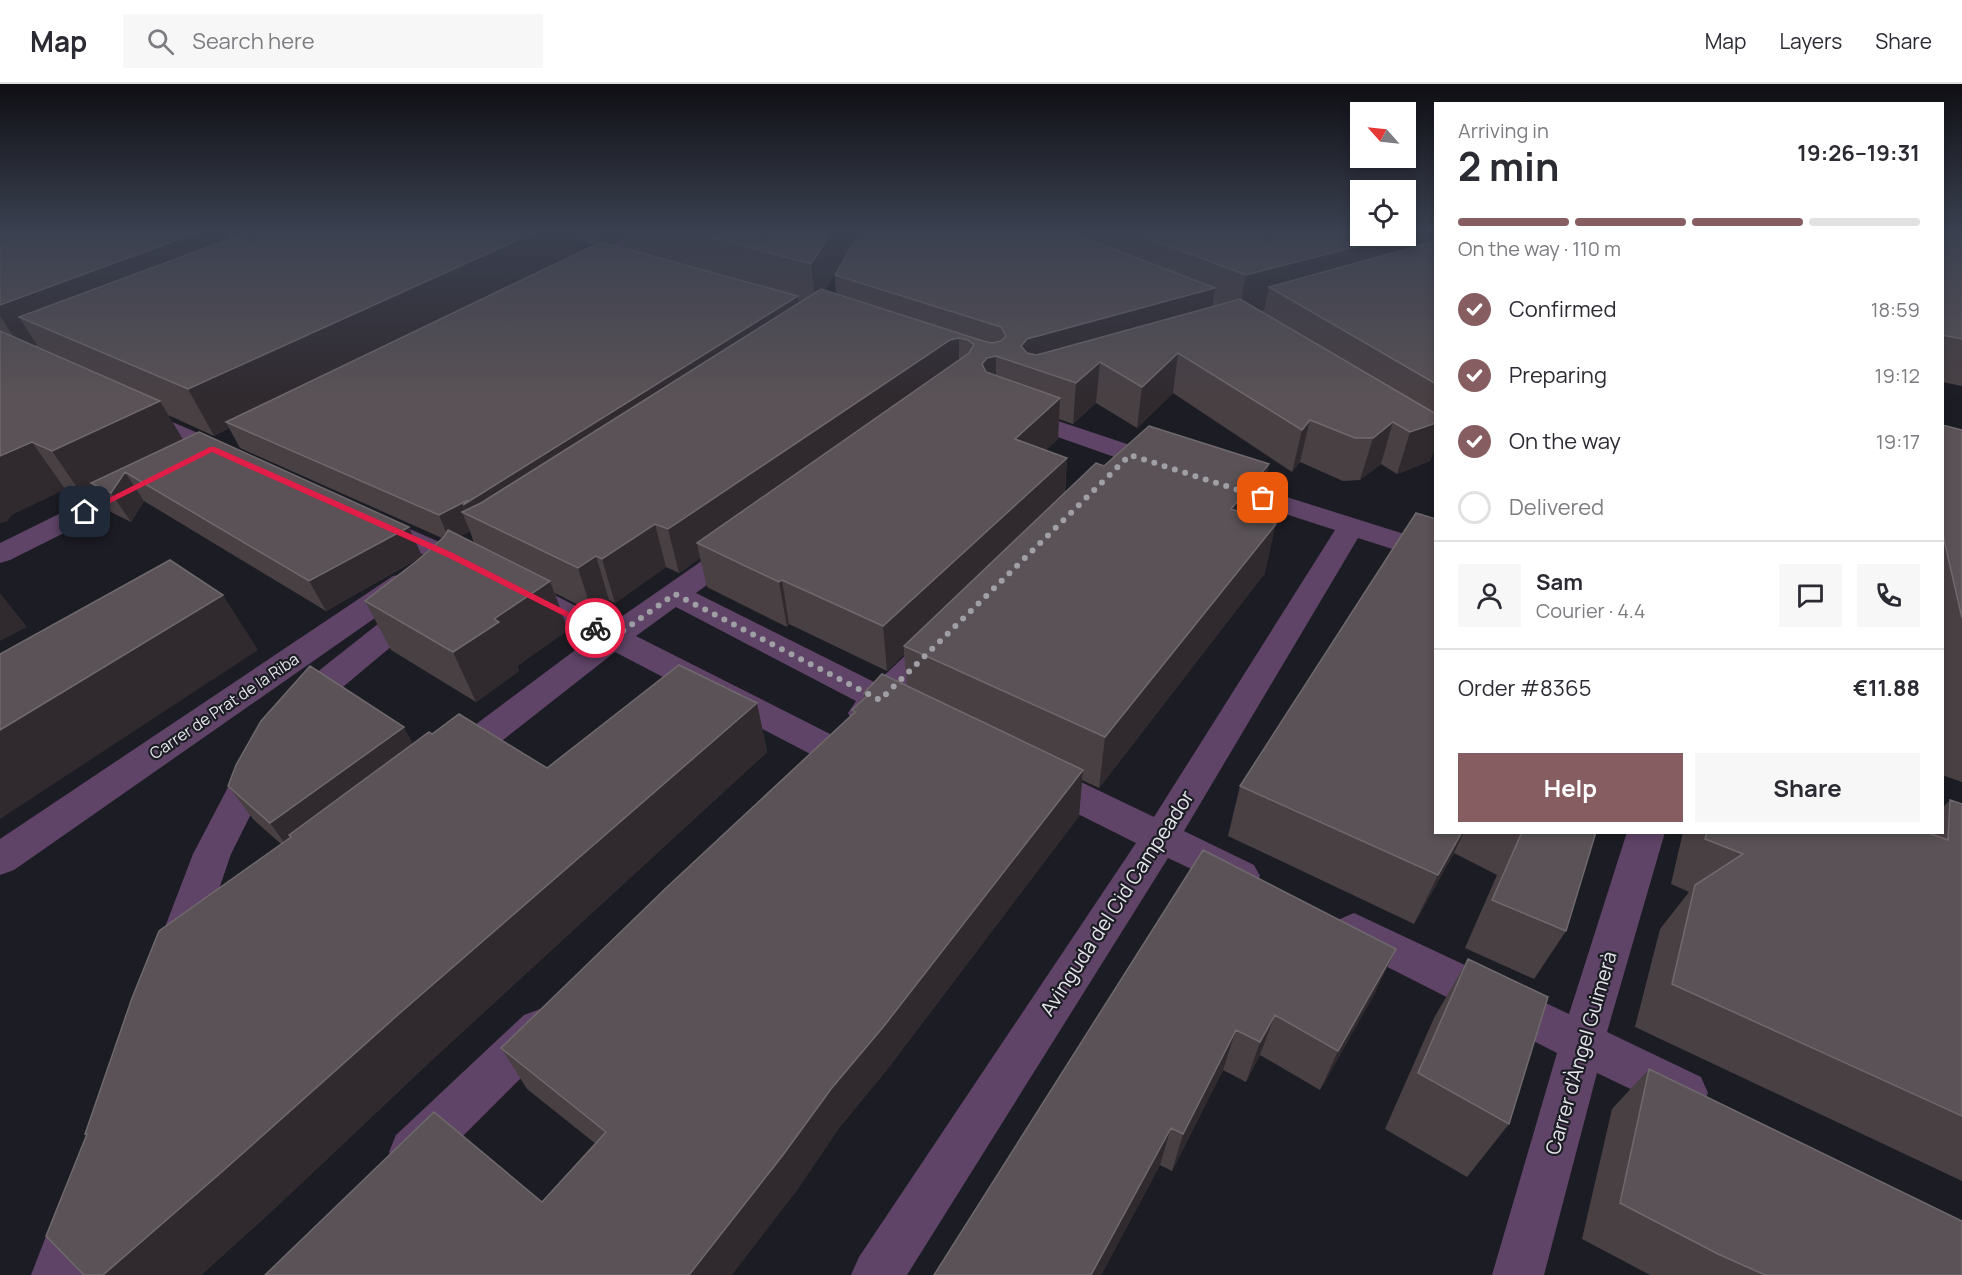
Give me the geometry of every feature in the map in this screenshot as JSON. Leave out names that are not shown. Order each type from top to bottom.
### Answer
[{"type":"street","points":[[1029,400],[1012,407],[996,406],[1118,467],[1191,475],[1434,553]]},
{"type":"street","points":[[117,405],[202,454],[255,468]]},
{"type":"street","points":[[202,454],[244,433]]},
{"type":"street","points":[[0,554],[170,470]]},
{"type":"street","points":[[353,512],[464,549],[496,578],[614,637],[818,761],[963,618]]},
{"type":"street","name":"Avinguda del Cid Campeador","points":[[876,1275],[1161,837],[1352,527]]},
{"type":"street","points":[[424,782],[614,637],[760,532]]},
{"type":"street","points":[[215,942],[166,984],[212,854],[280,720],[428,600],[452,577],[464,549]]},
{"type":"street","name":"Carrer de Prat de la Riba","points":[[0,859],[424,570],[464,549]]},
{"type":"street","points":[[675,594],[932,726]]},
{"type":"street","points":[[1005,761],[1276,894]]},
{"type":"street","name":"Carrer d'Àngel Guimerà","points":[[1518,1275],[1582,1043],[1645,834]]},
{"type":"street","points":[[1318,914],[1719,1109]]},
{"type":"street","points":[[387,1176],[566,1004]]},
{"type":"street","points":[[57,1275],[94,1176]]},
{"type":"building","points":[[0,286],[53,286],[0,305]]},
{"type":"building","points":[[104,286],[417,286],[188,389],[19,317]]},
{"type":"building","points":[[510,286],[760,286],[798,296],[463,505],[468,500],[439,515],[226,422]]},
{"type":"building","points":[[869,286],[1209,286],[1215,288],[1027,339],[1021,346],[1027,353],[1036,355],[1240,299],[1434,413],[1434,424],[1410,432],[1393,422],[1373,438],[1355,438],[1310,420],[1302,430],[1178,353],[1142,387],[1100,362],[1076,383],[996,356],[987,358],[982,364],[986,372],[1060,398],[1015,439],[1067,458],[883,626],[782,580],[779,582],[697,543],[969,353],[974,345],[968,340],[959,338],[950,340],[668,529],[655,524],[602,559],[596,556],[578,568],[462,512],[481,503],[821,289],[992,343],[1001,341],[1006,336],[1001,327]]},
{"type":"building","points":[[1434,286],[1434,383],[1269,287]]},
{"type":"building","points":[[1944,286],[1962,286],[1962,339],[1944,335]]},
{"type":"building","points":[[0,331],[160,401],[52,451],[32,442],[0,456]]},
{"type":"building","points":[[1149,426],[1269,464],[1231,509],[1276,524],[1105,737],[904,646],[1096,463],[1104,466]]},
{"type":"building","points":[[1944,426],[1962,430],[1962,618],[1944,540]]},
{"type":"building","points":[[199,432],[409,527],[309,581],[125,472],[111,493],[91,483]]},
{"type":"building","points":[[1416,513],[1434,518],[1434,834],[1461,834],[1438,875],[1240,786]]},
{"type":"building","points":[[448,530],[550,581],[494,619],[499,622],[453,652],[365,601],[418,560],[444,537]]},
{"type":"building","points":[[170,560],[223,595],[0,730],[0,654]]},
{"type":"building","points":[[679,665],[757,703],[103,1275],[84,1275],[46,1236],[87,1134],[85,1134],[132,998],[159,931],[291,837],[289,835],[429,732],[432,734],[459,714],[547,768]]},
{"type":"building","points":[[310,666],[404,727],[270,823],[228,786],[236,765],[261,721]]},
{"type":"building","points":[[882,674],[1083,770],[884,1026],[831,1089],[783,1155],[689,1275],[265,1275],[434,1112],[542,1202],[606,1132],[501,1048],[666,888],[855,712],[852,710],[867,696],[864,693]]},
{"type":"building","points":[[1950,800],[1962,804],[1962,1116],[1672,984],[1695,885],[1743,854],[1705,839],[1706,834],[1932,834],[1948,840]]},
{"type":"building","points":[[1521,834],[1595,834],[1566,931],[1492,900]]},
{"type":"building","points":[[1203,850],[1396,949],[1338,1051],[1275,1015],[1260,1042],[1236,1030],[1183,1134],[1171,1128],[1091,1275],[934,1275]]},
{"type":"building","points":[[1468,959],[1548,997],[1509,1124],[1418,1073]]},
{"type":"building","points":[[1649,1069],[1962,1221],[1962,1275],[1765,1275],[1718,1254],[1620,1203]]},
{"type":"way so far","points":[[595,628],[614,637],[675,594],[880,700],[1130,455],[1263,498]]},
{"type":"route","points":[[85,512],[212,449],[450,555],[595,628]]}]
